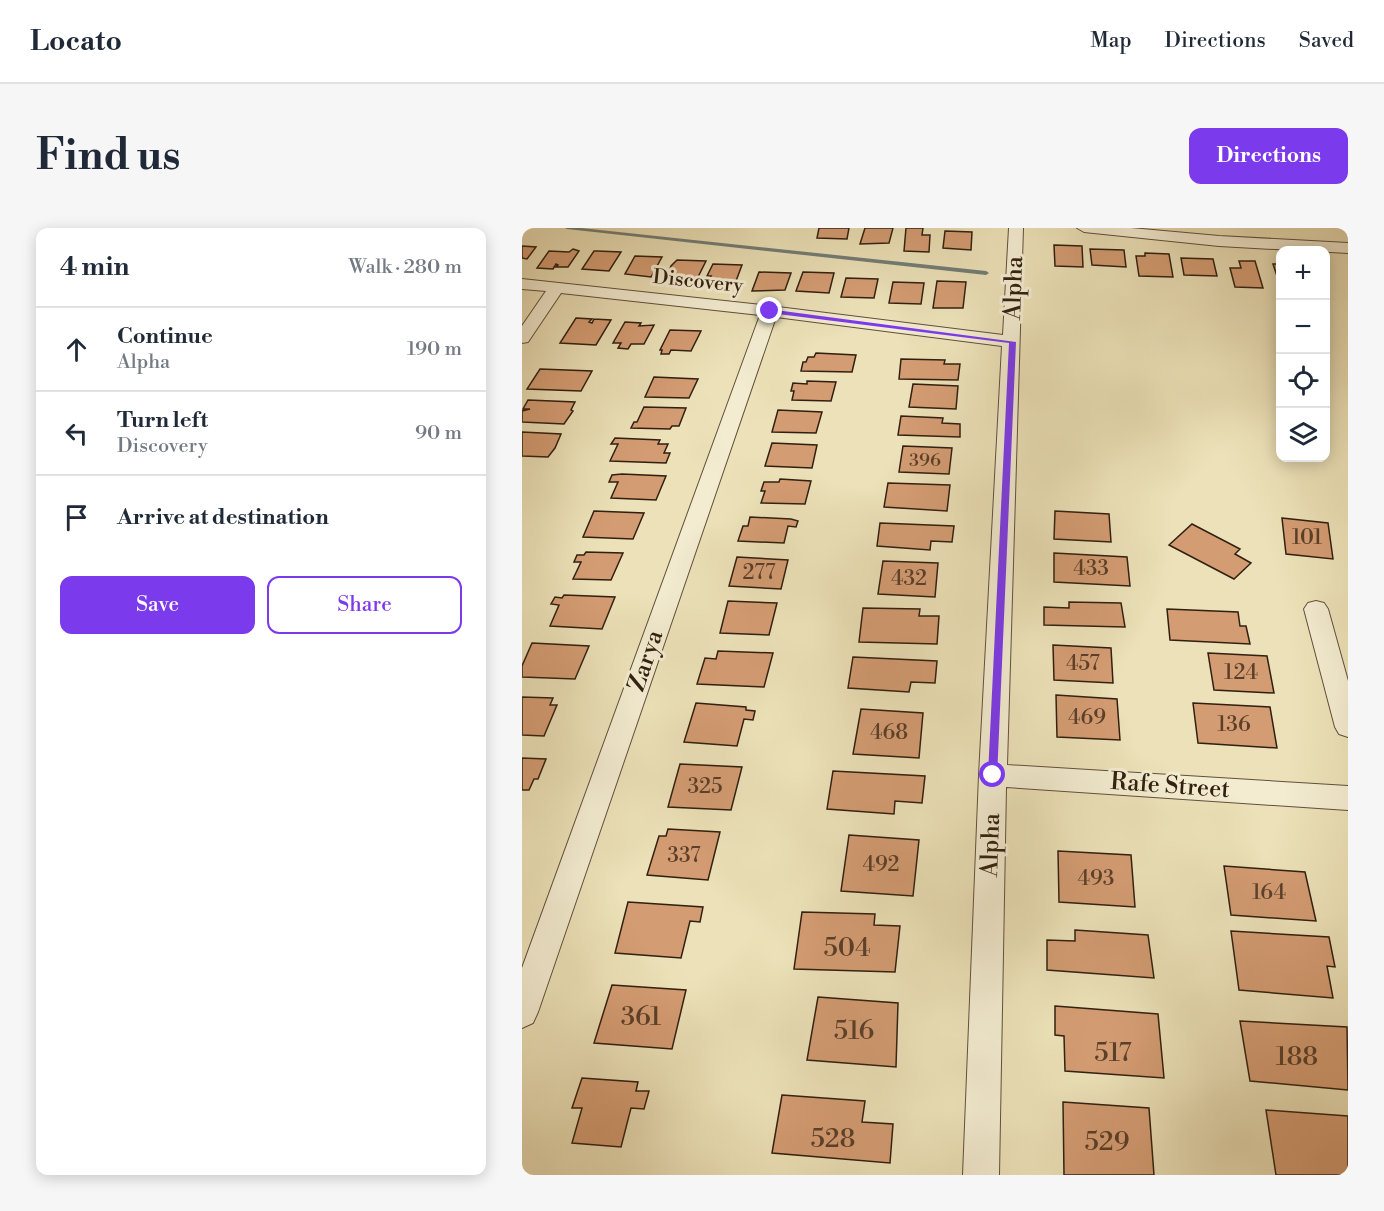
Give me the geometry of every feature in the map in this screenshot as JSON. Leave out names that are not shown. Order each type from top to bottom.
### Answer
[{"type":"street","name":"Alpha","points":[[981,1175],[993,775],[1016,228]]},
{"type":"street","points":[[1084,228],[1217,235],[1348,248]]},
{"type":"street","name":"Discovery","points":[[522,284],[770,311],[1013,342]]},
{"type":"street","points":[[522,338],[556,288]]},
{"type":"street","name":"Zarya","points":[[522,1012],[770,311]]},
{"type":"street","points":[[1316,609],[1348,727]]},
{"type":"street","name":"Rafe Street","points":[[993,775],[1348,798]]},
{"type":"building","points":[[819,228],[849,228],[847,239],[817,238]]},
{"type":"building","points":[[865,228],[893,228],[889,243],[860,244]]},
{"type":"building","points":[[906,228],[923,228],[922,235],[930,235],[929,252],[904,251]]},
{"type":"building","points":[[945,231],[972,232],[971,250],[943,248]]},
{"type":"building","points":[[1054,245],[1082,246],[1083,267],[1055,266]]},
{"type":"building","points":[[522,246],[536,247],[527,259],[522,258]]},
{"type":"building","points":[[573,249],[579,251],[568,267],[556,267],[558,265],[556,264],[553,269],[537,268],[549,251],[569,252]]},
{"type":"building","points":[[1090,249],[1124,250],[1126,267],[1092,265]]},
{"type":"building","points":[[594,251],[621,252],[609,271],[582,269]]},
{"type":"building","points":[[1145,253],[1169,254],[1173,277],[1139,276],[1136,256],[1145,256]]},
{"type":"building","points":[[635,256],[662,257],[651,277],[625,274]]},
{"type":"building","points":[[1181,258],[1213,259],[1217,276],[1184,275]]},
{"type":"building","points":[[677,260],[706,261],[696,281],[680,281],[682,277],[667,278],[671,266]]},
{"type":"building","points":[[1239,261],[1255,261],[1263,288],[1235,287],[1230,268],[1241,268]]},
{"type":"building","points":[[713,264],[742,265],[736,281],[708,281],[711,276],[707,276]]},
{"type":"building","points":[[759,272],[791,273],[785,290],[752,291]]},
{"type":"building","points":[[803,272],[834,273],[829,293],[796,291]]},
{"type":"building","points":[[846,278],[878,279],[874,298],[841,297]]},
{"type":"building","points":[[937,281],[966,282],[963,308],[933,308]]},
{"type":"building","points":[[893,282],[924,283],[921,304],[889,303]]},
{"type":"building","points":[[576,318],[592,319],[589,322],[592,323],[594,319],[611,320],[596,345],[560,343]]},
{"type":"building","points":[[625,322],[641,323],[639,326],[654,325],[644,344],[631,344],[628,349],[618,348],[621,343],[613,343]]},
{"type":"building","points":[[670,330],[701,331],[691,351],[671,350],[669,354],[661,354],[662,350],[660,350]]},
{"type":"building","points":[[816,353],[856,355],[852,372],[801,371],[803,362],[806,362],[808,357],[814,357]]},
{"type":"building","points":[[901,359],[945,360],[944,364],[960,364],[958,380],[899,379]]},
{"type":"building","points":[[540,369],[592,371],[581,391],[527,389]]},
{"type":"building","points":[[654,377],[698,379],[689,398],[645,397]]},
{"type":"building","points":[[807,381],[836,382],[831,401],[792,400],[793,383],[807,384]]},
{"type":"building","points":[[913,384],[958,386],[956,409],[909,407]]},
{"type":"building","points":[[528,400],[575,402],[571,410],[573,411],[564,424],[522,422],[522,411],[530,409],[523,409]]},
{"type":"building","points":[[644,407],[686,408],[679,426],[672,426],[670,429],[631,428],[634,422],[637,422]]},
{"type":"building","points":[[778,410],[822,412],[816,433],[772,432]]},
{"type":"building","points":[[901,416],[943,418],[942,423],[960,424],[960,437],[898,435]]},
{"type":"building","points":[[522,432],[561,434],[548,457],[522,456]]},
{"type":"building","points":[[615,438],[660,440],[658,444],[668,444],[664,453],[670,453],[666,463],[610,461],[618,444],[611,444]]},
{"type":"building","points":[[772,443],[817,445],[812,468],[765,466]]},
{"type":"building","points":[[903,446],[952,448],[949,474],[899,472]]},
{"type":"building","points":[[612,475],[666,476],[656,500],[611,498],[618,482],[609,482]]},
{"type":"building","points":[[780,479],[811,481],[805,504],[761,503],[765,491],[761,491],[764,482],[779,482]]},
{"type":"building","points":[[888,483],[950,485],[947,511],[884,507]]},
{"type":"building","points":[[594,511],[644,513],[633,539],[583,537]]},
{"type":"building","points":[[1055,511],[1109,514],[1111,542],[1054,539]]},
{"type":"building","points":[[750,517],[798,521],[796,527],[788,526],[784,543],[738,541],[743,526],[748,526]]},
{"type":"building","points":[[1282,518],[1328,523],[1333,559],[1286,554]]},
{"type":"building","points":[[880,523],[954,526],[952,542],[931,541],[930,550],[877,546]]},
{"type":"building","points":[[1192,524],[1240,549],[1235,554],[1251,563],[1234,579],[1169,545]]},
{"type":"building","points":[[586,552],[623,553],[611,580],[573,579],[581,562],[574,562],[577,555],[584,555]]},
{"type":"building","points":[[1054,553],[1127,557],[1130,586],[1054,582]]},
{"type":"building","points":[[737,557],[788,560],[781,589],[729,586]]},
{"type":"building","points":[[883,561],[938,563],[935,597],[878,594]]},
{"type":"building","points":[[564,595],[615,597],[602,629],[550,626],[559,605],[551,604],[555,597],[562,598]]},
{"type":"building","points":[[728,601],[777,603],[769,635],[720,633]]},
{"type":"building","points":[[1069,602],[1121,603],[1125,627],[1044,625],[1044,607],[1069,608]]},
{"type":"building","points":[[863,608],[920,609],[919,616],[939,616],[937,644],[859,642]]},
{"type":"building","points":[[1167,609],[1238,612],[1240,626],[1246,626],[1250,644],[1170,640]]},
{"type":"building","points":[[532,643],[589,646],[575,679],[522,677],[522,666]]},
{"type":"building","points":[[1053,645],[1111,648],[1113,683],[1054,680]]},
{"type":"building","points":[[718,651],[773,653],[764,687],[697,684],[705,658],[716,659]]},
{"type":"building","points":[[1208,653],[1267,656],[1274,693],[1214,690]]},
{"type":"building","points":[[853,657],[937,661],[935,683],[911,682],[909,692],[848,688]]},
{"type":"building","points":[[1056,695],[1117,699],[1120,740],[1057,737]]},
{"type":"building","points":[[522,697],[553,698],[550,705],[557,705],[544,736],[522,735]]},
{"type":"building","points":[[696,703],[746,707],[746,710],[755,711],[753,720],[744,719],[737,746],[684,742]]},
{"type":"building","points":[[1193,703],[1270,707],[1277,748],[1198,743]]},
{"type":"building","points":[[861,709],[923,713],[919,758],[853,754]]},
{"type":"building","points":[[522,758],[546,759],[538,779],[534,779],[529,790],[522,790]]},
{"type":"building","points":[[680,764],[742,767],[731,810],[668,807]]},
{"type":"building","points":[[833,771],[925,776],[922,803],[895,801],[894,814],[827,809]]},
{"type":"building","points":[[668,829],[720,832],[708,880],[647,875],[659,836],[666,836]]},
{"type":"building","points":[[849,835],[919,840],[913,896],[841,891]]},
{"type":"building","points":[[1058,851],[1131,855],[1135,907],[1059,902]]},
{"type":"building","points":[[1224,866],[1305,872],[1316,921],[1231,915]]},
{"type":"building","points":[[628,902],[703,907],[700,922],[690,921],[681,958],[615,953]]},
{"type":"building","points":[[802,912],[875,914],[874,925],[900,926],[895,972],[794,969]]},
{"type":"building","points":[[1075,930],[1148,935],[1154,978],[1047,970],[1047,940],[1075,941]]},
{"type":"building","points":[[1231,931],[1329,937],[1335,967],[1327,966],[1333,998],[1239,990]]},
{"type":"building","points":[[612,985],[686,990],[672,1049],[594,1043]]},
{"type":"building","points":[[818,997],[898,1003],[896,1067],[807,1060]]},
{"type":"building","points":[[1055,1006],[1158,1014],[1164,1078],[1065,1071],[1064,1036],[1055,1035]]},
{"type":"building","points":[[1240,1021],[1347,1027],[1348,1090],[1250,1081]]},
{"type":"building","points":[[582,1078],[638,1082],[636,1091],[649,1091],[644,1109],[631,1108],[621,1147],[572,1143],[582,1108],[572,1108]]},
{"type":"building","points":[[782,1095],[865,1101],[862,1122],[893,1124],[890,1163],[772,1153]]},
{"type":"building","points":[[1063,1102],[1149,1108],[1154,1175],[1064,1175]]},
{"type":"building","points":[[1266,1110],[1348,1116],[1348,1175],[1276,1175]]},
{"type":"waterway","points":[[567,228],[986,273]]},
{"type":"route","points":[[770,311],[1013,342],[993,775]]}]
